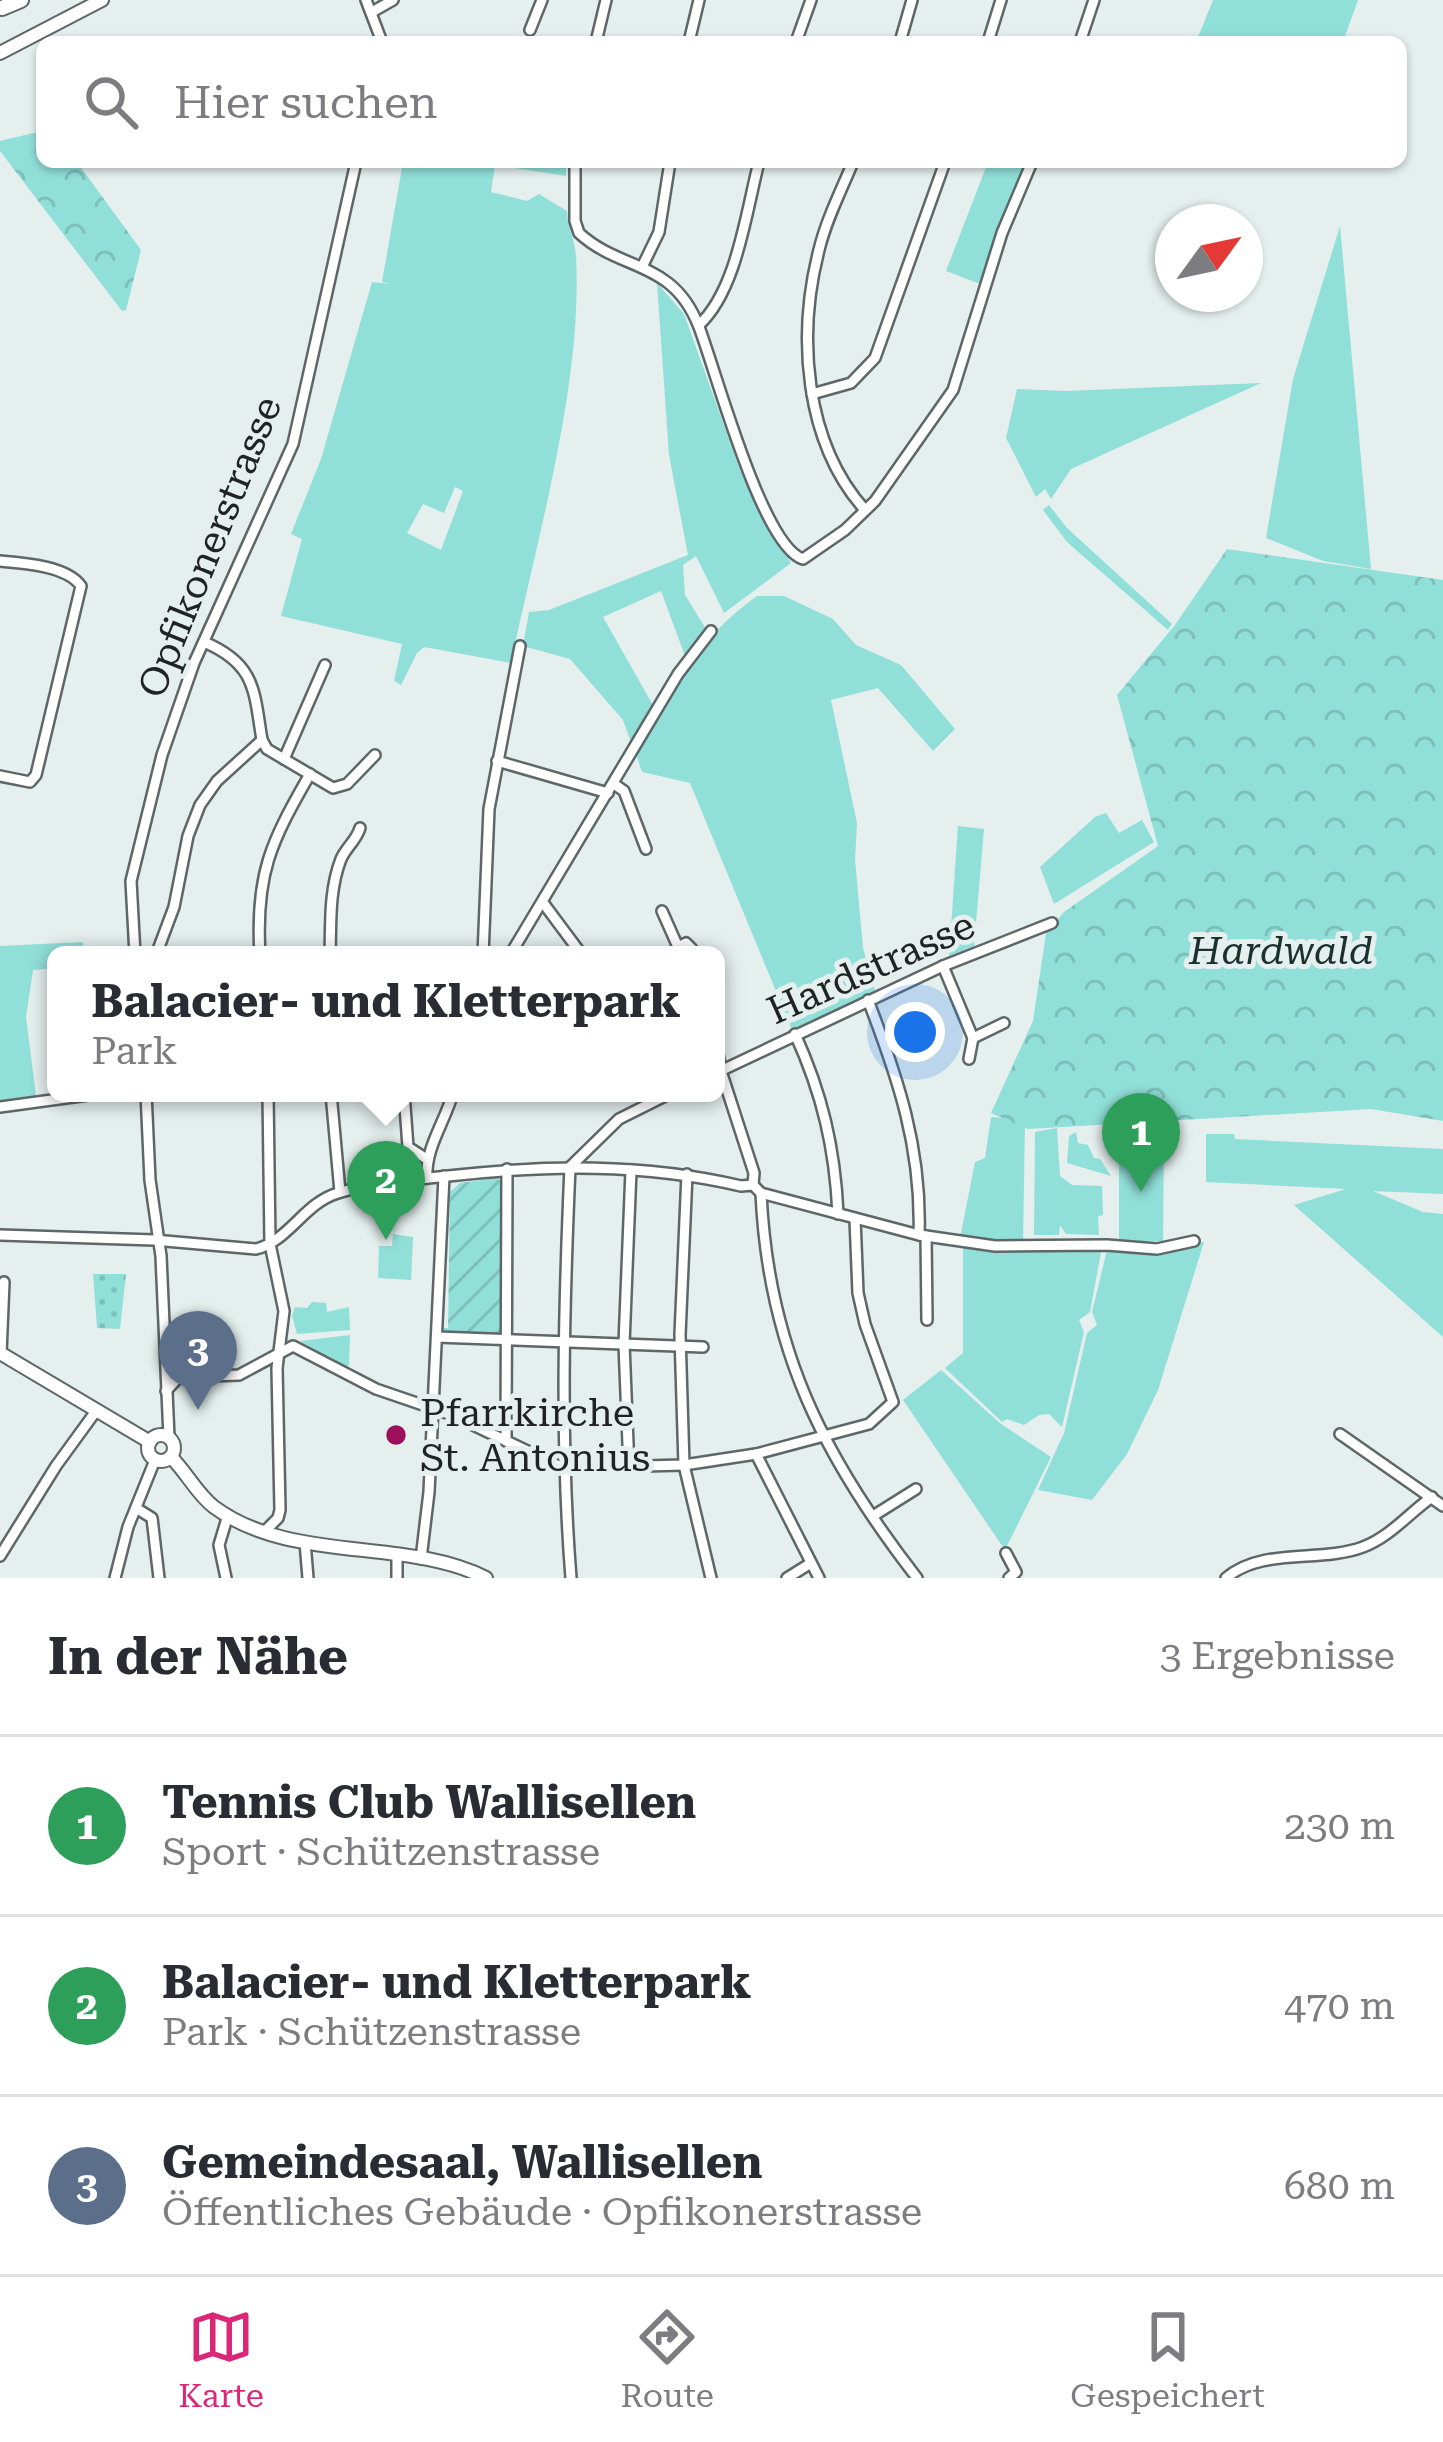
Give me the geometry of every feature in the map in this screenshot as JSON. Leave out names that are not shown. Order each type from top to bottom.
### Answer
[{"type":"main road","points":[[0,53],[102,0]]},
{"type":"main road","points":[[0,1353],[150,1442]]},
{"type":"main road","points":[[160,1435],[169,1437],[175,1447],[171,1457],[155,1460],[148,1450],[150,1442],[160,1435]]},
{"type":"main road","points":[[171,1457],[208,1501],[266,1530],[305,1541],[457,1565],[486,1578]]},
{"type":"street","points":[[366,0],[380,36]]},
{"type":"street","points":[[372,13],[393,0]]},
{"type":"street","points":[[530,30],[542,0]]},
{"type":"street","points":[[597,36],[606,0]]},
{"type":"street","points":[[690,36],[699,0]]},
{"type":"street","points":[[798,36],[811,0]]},
{"type":"street","points":[[902,36],[912,0]]},
{"type":"street","points":[[990,36],[1001,0]]},
{"type":"street","points":[[1082,36],[1094,0]]},
{"type":"street","name":"Opfikonerstrasse","points":[[134,946],[134,861],[172,722],[293,444],[355,168]]},
{"type":"street","points":[[575,168],[575,220],[580,233],[643,265],[679,294],[699,325],[750,476],[780,535],[797,557],[814,554],[883,491],[957,382],[1003,233],[1030,168]]},
{"type":"street","points":[[643,265],[659,232],[669,168]]},
{"type":"street","points":[[699,325],[713,312],[725,288],[758,168]]},
{"type":"street","points":[[851,168],[820,244],[808,334],[812,394],[834,460],[865,510]]},
{"type":"street","points":[[812,394],[851,383],[875,358],[943,168]]},
{"type":"street","points":[[0,561],[73,576],[82,586],[36,775],[30,782],[0,776]]},
{"type":"street","points":[[516,946],[677,674],[711,631]]},
{"type":"street","points":[[204,642],[224,650],[245,672],[258,701],[267,749],[334,788],[341,787],[375,754]]},
{"type":"street","points":[[483,946],[489,809],[520,646]]},
{"type":"street","points":[[284,759],[325,665]]},
{"type":"street","points":[[159,946],[200,806],[217,781],[262,740]]},
{"type":"street","points":[[497,761],[624,791],[646,849]]},
{"type":"street","points":[[260,946],[261,882],[268,852],[310,774]]},
{"type":"street","points":[[330,946],[332,889],[346,849],[355,842],[360,828]]},
{"type":"street","points":[[544,904],[575,946]]},
{"type":"street","points":[[662,911],[676,946]]},
{"type":"street","name":"Hardstrasse","points":[[725,1069],[943,966],[1052,923]]},
{"type":"street","points":[[943,966],[973,1038],[969,1059]]},
{"type":"street","points":[[868,1000],[910,1118],[918,1167],[927,1320]]},
{"type":"street","points":[[973,1038],[1004,1023]]},
{"type":"street","points":[[795,1034],[829,1124],[838,1214]]},
{"type":"street","points":[[725,1089],[754,1173],[778,1319],[805,1402],[873,1516],[917,1578]]},
{"type":"street","points":[[0,1107],[47,1101]]},
{"type":"street","points":[[146,1102],[150,1180],[160,1240],[169,1437]]},
{"type":"street","points":[[266,1530],[279,1515],[279,1350],[284,1311],[270,1244],[268,1102]]},
{"type":"street","points":[[332,1102],[340,1192]]},
{"type":"street","points":[[405,1102],[408,1147],[425,1158]]},
{"type":"street","points":[[427,1178],[425,1158],[450,1102]]},
{"type":"street","points":[[639,1102],[641,1106]]},
{"type":"street","points":[[571,1578],[562,1468],[570,1167],[619,1119],[650,1102]]},
{"type":"street","points":[[0,1235],[160,1240],[238,1250],[270,1244],[311,1206],[340,1192],[507,1169],[570,1167],[688,1174],[923,1236],[995,1246],[1157,1249],[1194,1241]]},
{"type":"street","points":[[506,1441],[507,1169]]},
{"type":"street","points":[[629,1468],[624,1344],[631,1170]]},
{"type":"street","points":[[688,1174],[680,1346],[684,1465],[711,1578]]},
{"type":"street","points":[[421,1558],[434,1408],[444,1177]]},
{"type":"street","points":[[166,1391],[179,1377],[239,1375],[293,1346],[376,1389],[434,1408],[562,1468],[684,1465],[824,1438],[869,1424],[893,1402],[865,1324],[855,1257],[855,1219]]},
{"type":"street","points":[[0,1353],[4,1282]]},
{"type":"street","points":[[437,1337],[703,1347]]},
{"type":"street","points":[[2,1549],[96,1411]]},
{"type":"street","points":[[1340,1434],[1443,1506]]},
{"type":"street","points":[[756,1454],[819,1578]]},
{"type":"street","points":[[115,1578],[155,1460]]},
{"type":"street","points":[[873,1516],[916,1489]]},
{"type":"street","points":[[1226,1578],[1248,1563],[1332,1555],[1363,1547],[1390,1532],[1432,1497]]},
{"type":"street","points":[[136,1508],[152,1518],[159,1578]]},
{"type":"street","points":[[226,1578],[219,1545],[228,1515]]},
{"type":"street","points":[[305,1541],[308,1578]]},
{"type":"street","points":[[1006,1553],[1016,1572],[1009,1578]]},
{"type":"street","points":[[397,1556],[397,1578]]},
{"type":"street","points":[[787,1578],[811,1563]]},
{"type":"green space","points":[[1213,0],[1358,0],[1345,36],[1198,36]]},
{"type":"green space","points":[[36,132],[36,168],[81,168],[141,250],[126,310],[122,311],[0,151],[0,141]]},
{"type":"green space","points":[[402,168],[495,168],[491,192],[527,201],[539,194],[567,211],[576,256],[572,356],[545,513],[511,663],[424,647],[401,685],[394,681],[402,644],[281,616],[302,539],[291,534],[321,459],[372,282],[390,284],[382,282]],"holes":[[[455,487],[463,491],[441,550],[407,533],[423,504],[444,513]]]},
{"type":"green space","points":[[514,168],[566,168],[566,176]]},
{"type":"green space","points":[[986,168],[1026,168],[983,285],[946,271]]},
{"type":"green space","points":[[1340,226],[1371,569],[1323,561],[1266,538],[1293,379]]},
{"type":"green space","points":[[657,283],[684,314],[740,470],[791,563],[724,613],[696,556],[683,565],[685,595],[706,629],[685,656],[661,591],[603,617],[654,707],[632,745],[623,720],[570,659],[523,646],[529,612],[549,610],[688,555],[669,455]]},
{"type":"green space","points":[[1261,383],[1071,469],[1051,499],[1045,489],[1036,497],[1006,438],[1017,389]]},
{"type":"green space","points":[[1049,505],[1067,528],[1172,624],[1168,630],[1067,542],[1043,510]]},
{"type":"green space","name":"Hardwald","points":[[1227,549],[1443,580],[1443,1121],[1371,1109],[1028,1129],[991,1113],[1033,1021],[1046,933],[1064,912],[1158,846],[1117,695],[1175,625]]},
{"type":"green space","points":[[757,596],[784,596],[833,619],[856,645],[901,665],[955,729],[933,751],[878,688],[831,700],[857,823],[855,859],[863,948],[875,991],[792,1030],[690,783],[642,772],[635,751],[702,647]]},
{"type":"green space","points":[[1106,813],[1119,833],[1142,820],[1154,842],[1054,904],[1040,867],[1095,817]]},
{"type":"green space","points":[[958,826],[984,829],[974,946],[949,956]]},
{"type":"green space","points":[[83,942],[83,946],[47,946],[47,969],[33,970],[26,1017],[36,1096],[0,1101],[0,946]]},
{"type":"green space","points":[[991,1117],[1025,1120],[1023,1243],[960,1238],[975,1162],[985,1158]]},
{"type":"green space","points":[[1057,1128],[1060,1176],[1072,1185],[1102,1186],[1099,1235],[1066,1234],[1060,1225],[1059,1235],[1034,1235],[1035,1132]]},
{"type":"green space","points":[[1076,1132],[1078,1143],[1088,1145],[1111,1176],[1067,1163],[1069,1136]]},
{"type":"green space","points":[[1206,1134],[1443,1149],[1443,1194],[1373,1191],[1423,1212],[1443,1214],[1443,1337],[1294,1205],[1346,1189],[1206,1182]]},
{"type":"green space","points":[[1119,1137],[1164,1138],[1163,1241],[1119,1241]]},
{"type":"green space","points":[[497,1178],[504,1183],[502,1336],[441,1334],[441,1328],[448,1328],[450,1192],[460,1183]]},
{"type":"green space","points":[[393,1234],[413,1237],[411,1280],[378,1278],[379,1246],[392,1246]]},
{"type":"green space","points":[[1204,1242],[1158,1390],[1127,1454],[1092,1500],[1038,1490],[1064,1433],[1087,1333],[1097,1325],[1092,1312],[1107,1250],[1158,1251]]},
{"type":"green space","points":[[963,1246],[1102,1247],[1090,1312],[1079,1320],[1084,1332],[1062,1427],[1049,1414],[1024,1425],[1007,1419],[1002,1422],[945,1368],[963,1353]]},
{"type":"green space","points":[[93,1274],[126,1274],[120,1329],[97,1328]]},
{"type":"green space","points":[[312,1302],[326,1303],[327,1312],[349,1307],[350,1330],[297,1334],[292,1316],[295,1307],[307,1308]]},
{"type":"green space","points":[[350,1335],[345,1368],[300,1341]]},
{"type":"green space","points":[[941,1370],[1001,1424],[1051,1457],[1005,1550],[903,1400]]},
{"type":"place","name":"Tennis Club Wallisellen","points":[[1141,1192]]},
{"type":"place","name":"Balacier- und Kletterpark","points":[[386,1240]]},
{"type":"place","name":"Gemeindesaal, Wallisellen","points":[[198,1410]]},
{"type":"place","name":"Pfarrkirche St. Antonius","points":[[396,1435]]}]
